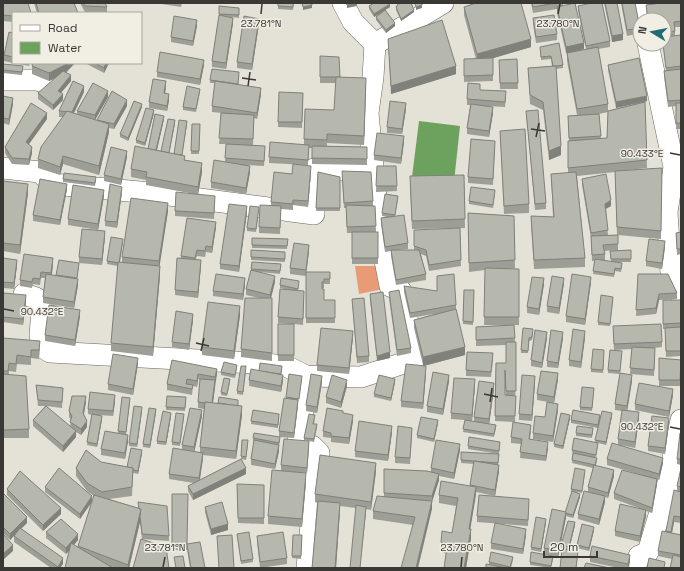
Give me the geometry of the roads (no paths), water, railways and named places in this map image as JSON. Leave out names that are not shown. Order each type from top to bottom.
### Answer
[{"type":"street","points":[[24,294],[36,298],[42,310],[40,335],[42,347],[50,352],[286,366],[306,376],[361,377],[416,359],[401,291],[390,286],[378,230],[368,112],[373,77],[375,44],[353,22],[342,3]]},
{"type":"street","points":[[375,44],[443,3]]},
{"type":"street","points":[[650,52],[674,167],[667,212],[671,273],[681,294]]},
{"type":"street","points":[[3,80],[37,80],[50,84]]},
{"type":"street","points":[[3,168],[40,172],[52,184],[162,194],[314,214],[314,169],[373,171]]},
{"type":"street","points":[[306,376],[306,390],[298,442],[312,446],[319,453],[314,481],[308,568]]},
{"type":"street","points":[[635,568],[640,556],[648,552],[674,493],[681,420]]},
{"type":"water","points":[[419,121],[460,126],[454,182],[412,177]]}]
